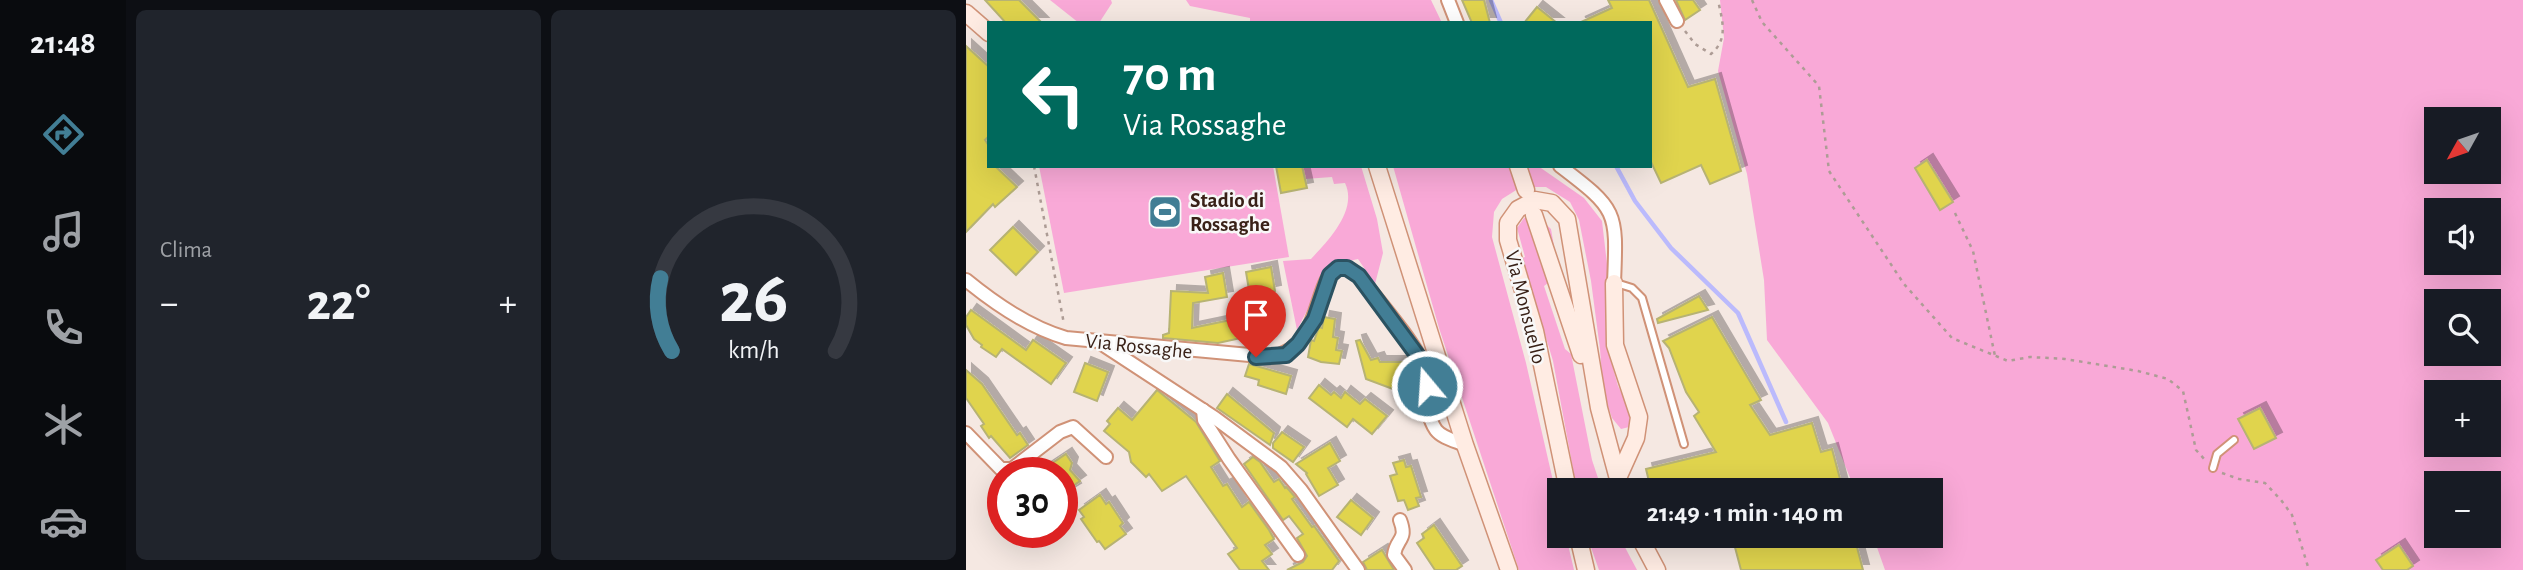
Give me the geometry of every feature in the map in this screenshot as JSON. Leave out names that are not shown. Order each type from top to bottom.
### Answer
[{"type":"main road","points":[[966,13],[987,31]]},
{"type":"main road","points":[[1378,168],[1465,445],[1509,570]]},
{"type":"main road","points":[[1519,168],[1526,190]]},
{"type":"main road","name":"Via Monsuello","points":[[1565,478],[1549,410],[1535,331],[1508,240],[1508,223],[1518,209],[1535,200],[1552,202],[1567,219],[1600,412],[1618,478]]},
{"type":"main road","points":[[1534,215],[1600,412]]},
{"type":"main road","points":[[1614,283],[1615,345],[1638,410],[1639,426],[1621,478]]},
{"type":"main road","points":[[1609,444],[1623,444],[1636,438]]},
{"type":"main road","points":[[1581,548],[1586,570]]},
{"type":"main road","points":[[1645,548],[1657,570]]},
{"type":"street","points":[[1448,0],[1456,21]]},
{"type":"street","points":[[1666,0],[1677,21]]},
{"type":"street","points":[[1563,168],[1608,207],[1616,232],[1614,283]]},
{"type":"street","name":"Via Rossaghe","points":[[966,279],[1014,313],[1066,338],[1272,357],[1286,355],[1298,344],[1315,319],[1330,275],[1338,268],[1347,268],[1359,276],[1420,359],[1435,428],[1440,435],[1465,445]]},
{"type":"street","points":[[1099,342],[1203,410],[1281,467],[1301,490],[1358,570]]},
{"type":"street","points":[[1203,410],[1204,421],[1228,459],[1298,555]]},
{"type":"street","points":[[966,433],[1001,469],[1012,469],[1060,432],[1073,427],[1106,457]]},
{"type":"street","points":[[1400,520],[1404,538],[1395,548],[1394,555],[1405,570]]},
{"type":"lane","points":[[1614,283],[1632,288],[1642,298],[1684,444]]},
{"type":"lane","points":[[2213,468],[2217,454],[2234,440]]},
{"type":"path","points":[[1677,21],[1695,44],[1711,54],[1719,47],[1724,28],[1717,0]]},
{"type":"path","points":[[1752,0],[1762,22],[1819,86],[1829,171],[1904,285],[1952,338],[2008,361],[2030,357],[2065,359],[2138,371],[2168,379],[2183,391],[2196,450],[2213,468],[2226,475],[2265,483],[2292,516],[2309,570]]},
{"type":"path","points":[[1034,168],[1066,338]]},
{"type":"path","points":[[1955,213],[1973,251],[1995,356]]},
{"type":"shaded area","points":[[1050,0],[1111,0],[1112,3],[1100,21],[1076,21]]},
{"type":"shaded area","points":[[1186,0],[1431,0],[1441,21],[1250,21],[1250,18],[1190,6]]},
{"type":"shaded area","points":[[1720,0],[2523,0],[2523,570],[1885,570],[1877,548],[1943,548],[1943,478],[1850,478],[1828,423],[1767,340],[1764,280],[1747,174],[1718,71],[1724,38]]},
{"type":"shaded area","name":"Stadio di Rossaghe","points":[[1039,168],[1273,168],[1289,257],[1064,293]]},
{"type":"shaded area","points":[[1302,168],[1362,168],[1377,219],[1383,253],[1375,284],[1358,259],[1340,263],[1321,283],[1297,330],[1283,261],[1311,259],[1339,224],[1348,204],[1345,183],[1334,184],[1332,177],[1305,179]]},
{"type":"shaded area","points":[[1394,168],[1541,168],[1584,198],[1602,221],[1607,264],[1607,347],[1618,386],[1630,410],[1629,427],[1621,429],[1612,418],[1603,391],[1591,281],[1579,220],[1570,202],[1546,187],[1521,187],[1502,199],[1494,212],[1492,237],[1526,363],[1552,478],[1547,478],[1547,548],[1569,548],[1574,570],[1519,570],[1439,328]]},
{"type":"shaded area","points":[[1524,218],[1539,218],[1551,229],[1559,275],[1544,286],[1565,349],[1571,354],[1598,478],[1575,478],[1553,361],[1522,258],[1525,257],[1517,228]]},
{"type":"shaded area","points":[[1591,548],[1625,548],[1637,570],[1599,570]]},
{"type":"building","points":[[985,0],[1019,0],[1040,21],[1004,21]]},
{"type":"building","points":[[1462,0],[1484,0],[1489,21],[1471,21]]},
{"type":"building","points":[[1608,0],[1649,0],[1688,87],[1715,79],[1741,171],[1710,184],[1701,165],[1661,183],[1652,164],[1652,21],[1583,21],[1612,8]]},
{"type":"building","points":[[1676,0],[1693,0],[1700,10],[1685,20]]},
{"type":"building","points":[[1537,7],[1554,21],[1526,21]]},
{"type":"building","points":[[966,46],[987,65],[987,168],[997,168],[1017,187],[995,207],[993,204],[966,232]]},
{"type":"building","points":[[1927,160],[1953,202],[1940,210],[1915,168]]},
{"type":"building","points":[[1276,168],[1302,168],[1307,188],[1281,193]]},
{"type":"building","points":[[1013,227],[1038,252],[1016,275],[990,250]]},
{"type":"building","points":[[1271,267],[1275,291],[1250,296],[1246,272]]},
{"type":"building","points":[[1223,273],[1227,297],[1193,303],[1192,328],[1269,312],[1273,331],[1218,343],[1163,338],[1163,335],[1169,333],[1171,291],[1208,293],[1205,277]]},
{"type":"building","points":[[1699,296],[1708,310],[1658,323],[1657,319]]},
{"type":"building","points":[[971,310],[1026,350],[1033,340],[1066,363],[1051,384],[1002,349],[996,357],[981,347],[966,325],[966,317]]},
{"type":"building","points":[[1324,317],[1335,319],[1333,337],[1338,338],[1336,350],[1342,351],[1339,364],[1308,357],[1311,340],[1314,341],[1319,327],[1322,328]]},
{"type":"building","points":[[1712,317],[1761,400],[1750,405],[1770,435],[1812,423],[1821,452],[1832,449],[1840,478],[1648,478],[1646,469],[1716,452],[1694,416],[1699,412],[1686,392],[1669,348],[1663,341]]},
{"type":"building","points":[[1360,340],[1371,360],[1378,358],[1380,362],[1402,362],[1401,392],[1366,379],[1356,341]]},
{"type":"building","points":[[1085,363],[1108,372],[1097,401],[1074,392]]},
{"type":"building","points":[[1249,364],[1291,376],[1286,394],[1258,385],[1259,380],[1245,376]]},
{"type":"building","points":[[966,370],[982,384],[1017,435],[1020,433],[1028,445],[1009,457],[991,436],[989,438],[981,426],[984,424],[966,398]]},
{"type":"building","points":[[1319,385],[1331,395],[1334,392],[1341,398],[1345,392],[1360,404],[1365,399],[1387,416],[1372,434],[1353,419],[1347,427],[1309,398]]},
{"type":"building","points":[[1157,390],[1196,422],[1220,461],[1211,467],[1223,486],[1227,484],[1242,507],[1249,502],[1269,530],[1274,539],[1265,545],[1272,554],[1262,561],[1269,570],[1240,570],[1228,554],[1237,548],[1186,476],[1162,491],[1149,474],[1146,477],[1131,462],[1129,452],[1104,431],[1110,424],[1107,421],[1118,408],[1132,420]]},
{"type":"building","points":[[1227,394],[1274,433],[1270,445],[1217,408]]},
{"type":"building","points":[[2260,408],[2276,438],[2254,449],[2238,419]]},
{"type":"building","points":[[1282,432],[1304,447],[1293,462],[1273,448],[1273,443]]},
{"type":"building","points":[[1330,443],[1340,461],[1328,468],[1338,485],[1319,496],[1307,473],[1296,464]]},
{"type":"building","points":[[1253,457],[1260,462],[1274,482],[1279,479],[1295,497],[1292,499],[1339,561],[1332,570],[1287,570],[1303,562],[1307,556],[1297,538],[1303,534],[1289,516],[1283,520],[1244,464]]},
{"type":"building","points":[[1404,460],[1406,467],[1411,466],[1421,497],[1416,498],[1419,506],[1408,510],[1404,500],[1398,501],[1390,476],[1397,474],[1393,463]]},
{"type":"building","points":[[1100,495],[1106,504],[1109,502],[1123,523],[1120,526],[1126,534],[1105,549],[1081,519],[1084,517],[1079,510]]},
{"type":"building","points":[[1351,500],[1373,518],[1361,535],[1337,517]]},
{"type":"building","points":[[1434,525],[1462,566],[1456,570],[1435,570],[1417,543],[1424,538],[1422,534]]},
{"type":"building","points":[[2399,545],[2413,566],[2407,570],[2383,570],[2376,560]]},
{"type":"building","points":[[1735,548],[1857,548],[1863,570],[1741,570]]},
{"type":"building","points":[[1382,550],[1394,570],[1367,570],[1363,562]]},
{"type":"waterway","points":[[1491,0],[1500,21]]},
{"type":"waterway","points":[[1617,168],[1635,201],[1671,248],[1738,313],[1786,422]]},
{"type":"place","name":"Stadio di Rossaghe","points":[[1165,212]]},
{"type":"route","points":[[1256,357],[1286,355],[1298,344],[1315,319],[1330,275],[1338,268],[1347,268],[1359,276],[1420,359],[1427,386]]}]
